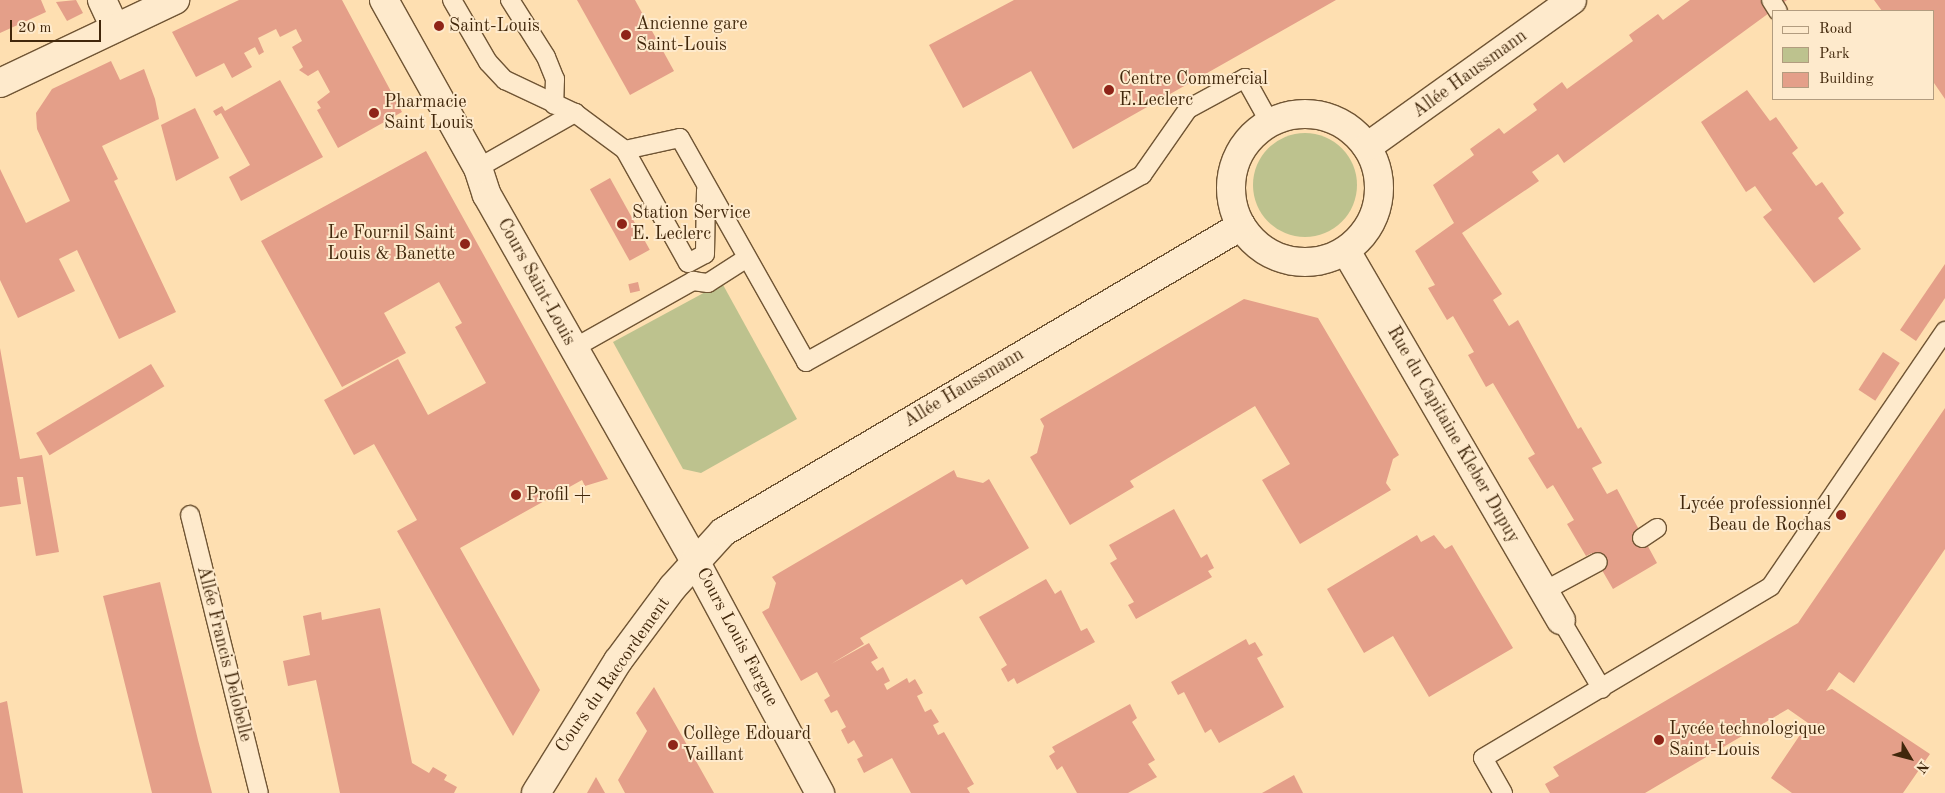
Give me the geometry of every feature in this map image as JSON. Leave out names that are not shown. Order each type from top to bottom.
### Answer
[{"type":"street","points":[[102,0],[115,28]]},
{"type":"street","points":[[0,83],[175,0]]},
{"type":"street","name":"Cours Saint-Louis","points":[[384,0],[478,168],[487,195],[695,560]]},
{"type":"street","name":"Allée Haussmann","points":[[1367,147],[1572,0]]},
{"type":"street","points":[[1314,115],[1353,131],[1367,147],[1379,192],[1375,215],[1346,251],[1324,260],[1300,263],[1263,249],[1240,226],[1232,203],[1236,164],[1252,136],[1270,123],[1314,115]]},
{"type":"street","name":"Allée Haussmann","points":[[695,560],[743,518],[1240,226]]},
{"type":"street","name":"Rue du Capitaine Kleber Dupuy","points":[[1346,251],[1560,620]]},
{"type":"street","name":"Cours du Raccordement","points":[[536,793],[618,661],[695,560]]},
{"type":"street","name":"Cours Louis Fargue","points":[[695,560],[820,793]]},
{"type":"lane","points":[[452,0],[488,62],[505,80],[554,105],[575,113],[625,150],[688,263],[706,254],[706,184]]},
{"type":"lane","points":[[510,0],[546,58],[555,79],[554,105]]},
{"type":"lane","points":[[625,150],[680,138],[806,362],[1142,175],[1188,109],[1245,78],[1270,123]]},
{"type":"lane","points":[[478,168],[575,113]]},
{"type":"lane","points":[[574,348],[693,281],[708,283],[747,258]]},
{"type":"lane","points":[[1503,793],[1483,758],[1602,689],[1771,586],[1945,331]]},
{"type":"lane","name":"Allée Francis Delobelle","points":[[190,515],[259,793]]},
{"type":"lane","points":[[1642,538],[1658,528]]},
{"type":"lane","points":[[1544,591],[1598,562]]},
{"type":"lane","points":[[1560,620],[1602,689]]},
{"type":"green space","points":[[1305,133],[1325,137],[1342,148],[1353,165],[1357,185],[1353,205],[1342,222],[1325,233],[1305,237],[1285,233],[1268,222],[1257,205],[1253,185],[1257,165],[1268,148],[1285,137]]},
{"type":"green space","points":[[722,283],[797,419],[701,473],[683,469],[613,342]]},
{"type":"building","points":[[0,0],[41,0],[46,12],[0,33]]},
{"type":"building","points":[[76,0],[83,13],[67,21],[56,2]]},
{"type":"building","points":[[239,0],[342,0],[402,112],[338,148],[317,110],[321,108],[317,102],[330,92],[318,70],[308,76],[299,70],[303,67],[292,47],[302,41],[296,29],[280,37],[276,29],[258,38],[264,52],[259,55],[255,47],[244,53],[252,67],[232,78],[224,63],[196,77],[172,32]]},
{"type":"building","name":"Ancienne gare Saint-Louis","points":[[577,0],[635,0],[674,71],[630,95]]},
{"type":"building","name":"Centre Commercial E.Leclerc","points":[[1014,0],[1336,0],[1073,149],[1031,71],[963,108],[929,45]]},
{"type":"building","points":[[1690,0],[1787,0],[1564,163],[1558,154],[1532,172],[1539,181],[1462,233],[1502,294],[1493,300],[1509,326],[1518,320],[1578,429],[1581,427],[1602,463],[1592,468],[1607,494],[1617,489],[1657,563],[1613,589],[1592,553],[1586,556],[1567,524],[1574,520],[1553,485],[1547,489],[1528,458],[1535,454],[1493,383],[1486,387],[1468,355],[1474,352],[1453,316],[1447,320],[1428,288],[1435,285],[1415,251],[1454,223],[1433,185],[1474,155],[1470,149],[1499,128],[1504,134],[1537,110],[1533,104],[1562,82],[1567,89],[1633,41],[1629,35],[1658,14],[1663,20]]},
{"type":"building","points":[[1874,0],[1945,0],[1945,99],[1935,84],[1935,10],[1881,10]]},
{"type":"building","points":[[111,61],[120,80],[144,69],[155,99],[159,119],[102,146],[118,179],[114,181],[176,312],[119,339],[77,250],[59,259],[75,291],[18,318],[0,280],[0,169],[26,223],[70,201],[37,129],[36,113],[52,89]]},
{"type":"building","points":[[280,80],[323,157],[241,201],[229,177],[250,165],[221,113],[216,116],[213,111],[222,106],[225,111]]},
{"type":"building","points":[[1747,90],[1770,121],[1776,117],[1798,148],[1792,153],[1816,186],[1822,182],[1844,213],[1838,218],[1861,249],[1814,283],[1763,217],[1772,210],[1755,186],[1746,192],[1701,122]]},
{"type":"building","points":[[195,108],[219,158],[176,181],[161,125]]},
{"type":"building","points":[[426,151],[608,479],[585,486],[582,480],[460,548],[540,690],[513,736],[397,531],[417,520],[374,444],[354,455],[324,400],[398,359],[428,415],[486,383],[455,327],[462,323],[439,282],[384,313],[406,353],[342,387],[261,241]]},
{"type":"building","name":"Station Service E. Leclerc","points":[[610,178],[650,250],[630,261],[590,189]]},
{"type":"building","points":[[1945,264],[1945,298],[1916,341],[1900,330]]},
{"type":"building","points":[[638,282],[640,291],[630,293],[628,284]]},
{"type":"building","points":[[1244,299],[1318,318],[1399,455],[1393,459],[1386,483],[1391,490],[1300,544],[1262,480],[1290,464],[1255,406],[1130,481],[1134,487],[1070,525],[1030,457],[1037,453],[1044,426],[1040,419]]},
{"type":"building","points":[[0,348],[20,459],[42,455],[59,552],[36,556],[23,477],[17,477],[21,504],[0,507]]},
{"type":"building","points":[[1883,352],[1900,363],[1875,401],[1858,390]]},
{"type":"building","points":[[151,364],[164,386],[50,455],[36,433]]},
{"type":"building","points":[[1945,408],[1945,549],[1854,683],[1839,672],[1826,691],[1832,689],[1930,754],[1903,793],[1792,793],[1771,778],[1808,723],[1788,709],[1645,793],[1550,793],[1545,784],[1559,776],[1553,767],[1798,623]]},
{"type":"building","points":[[954,470],[957,477],[983,483],[989,479],[1029,548],[966,585],[962,579],[860,638],[864,644],[831,664],[869,643],[878,658],[871,662],[877,671],[883,667],[890,681],[884,684],[887,690],[907,678],[909,683],[915,679],[923,693],[917,696],[925,712],[931,709],[939,722],[933,725],[938,735],[944,732],[974,784],[967,788],[970,793],[911,793],[892,758],[864,773],[857,759],[863,756],[854,740],[848,744],[841,730],[846,727],[837,710],[831,713],[824,700],[830,696],[817,672],[801,681],[762,612],[769,608],[776,583],[772,577]]},
{"type":"building","points":[[1174,509],[1201,558],[1207,554],[1214,568],[1208,571],[1212,577],[1136,619],[1128,605],[1134,602],[1110,563],[1117,559],[1109,545]]},
{"type":"building","points":[[1417,535],[1421,542],[1434,535],[1445,549],[1452,545],[1513,648],[1429,697],[1393,636],[1364,653],[1327,589]]},
{"type":"building","points":[[1046,579],[1055,594],[1061,590],[1081,631],[1087,628],[1095,642],[1017,684],[1014,678],[1008,682],[1001,669],[1007,665],[979,617]]},
{"type":"building","points":[[160,582],[212,793],[152,793],[103,596]]},
{"type":"building","points":[[380,608],[412,763],[429,773],[433,767],[447,775],[444,780],[457,787],[454,793],[340,793],[316,680],[288,686],[283,661],[310,655],[303,616],[321,612],[322,620]]},
{"type":"building","points":[[1246,639],[1249,645],[1255,642],[1263,655],[1257,658],[1284,707],[1219,743],[1211,729],[1205,733],[1184,692],[1178,695],[1171,682]]},
{"type":"building","points":[[654,687],[714,793],[625,793],[618,780],[647,731],[636,713]]},
{"type":"building","points":[[7,701],[23,793],[0,793],[0,703]]},
{"type":"building","points":[[1130,704],[1137,718],[1132,722],[1155,760],[1148,764],[1157,777],[1128,793],[1077,793],[1062,766],[1057,770],[1049,756],[1055,752],[1052,747]]},
{"type":"building","points":[[1294,775],[1303,793],[1262,793]]},
{"type":"building","points":[[596,777],[605,793],[587,793]]},
{"type":"place","name":"Saint-Louis","points":[[439,26]]},
{"type":"place","name":"Ancienne gare Saint-Louis","points":[[626,35]]},
{"type":"place","name":"Centre Commercial E.Leclerc","points":[[1109,90]]},
{"type":"place","name":"Pharmacie Saint Louis","points":[[374,113]]},
{"type":"place","name":"Station Service E. Leclerc","points":[[622,224]]},
{"type":"place","name":"Le Fournil Saint Louis & Banette","points":[[465,244]]},
{"type":"place","name":"Profil +","points":[[516,495]]},
{"type":"place","name":"Lycée professionnel Beau de Rochas","points":[[1841,515]]},
{"type":"place","name":"Lycée technologique Saint-Louis","points":[[1659,740]]},
{"type":"place","name":"Collège Edouard Vaillant","points":[[673,745]]}]
